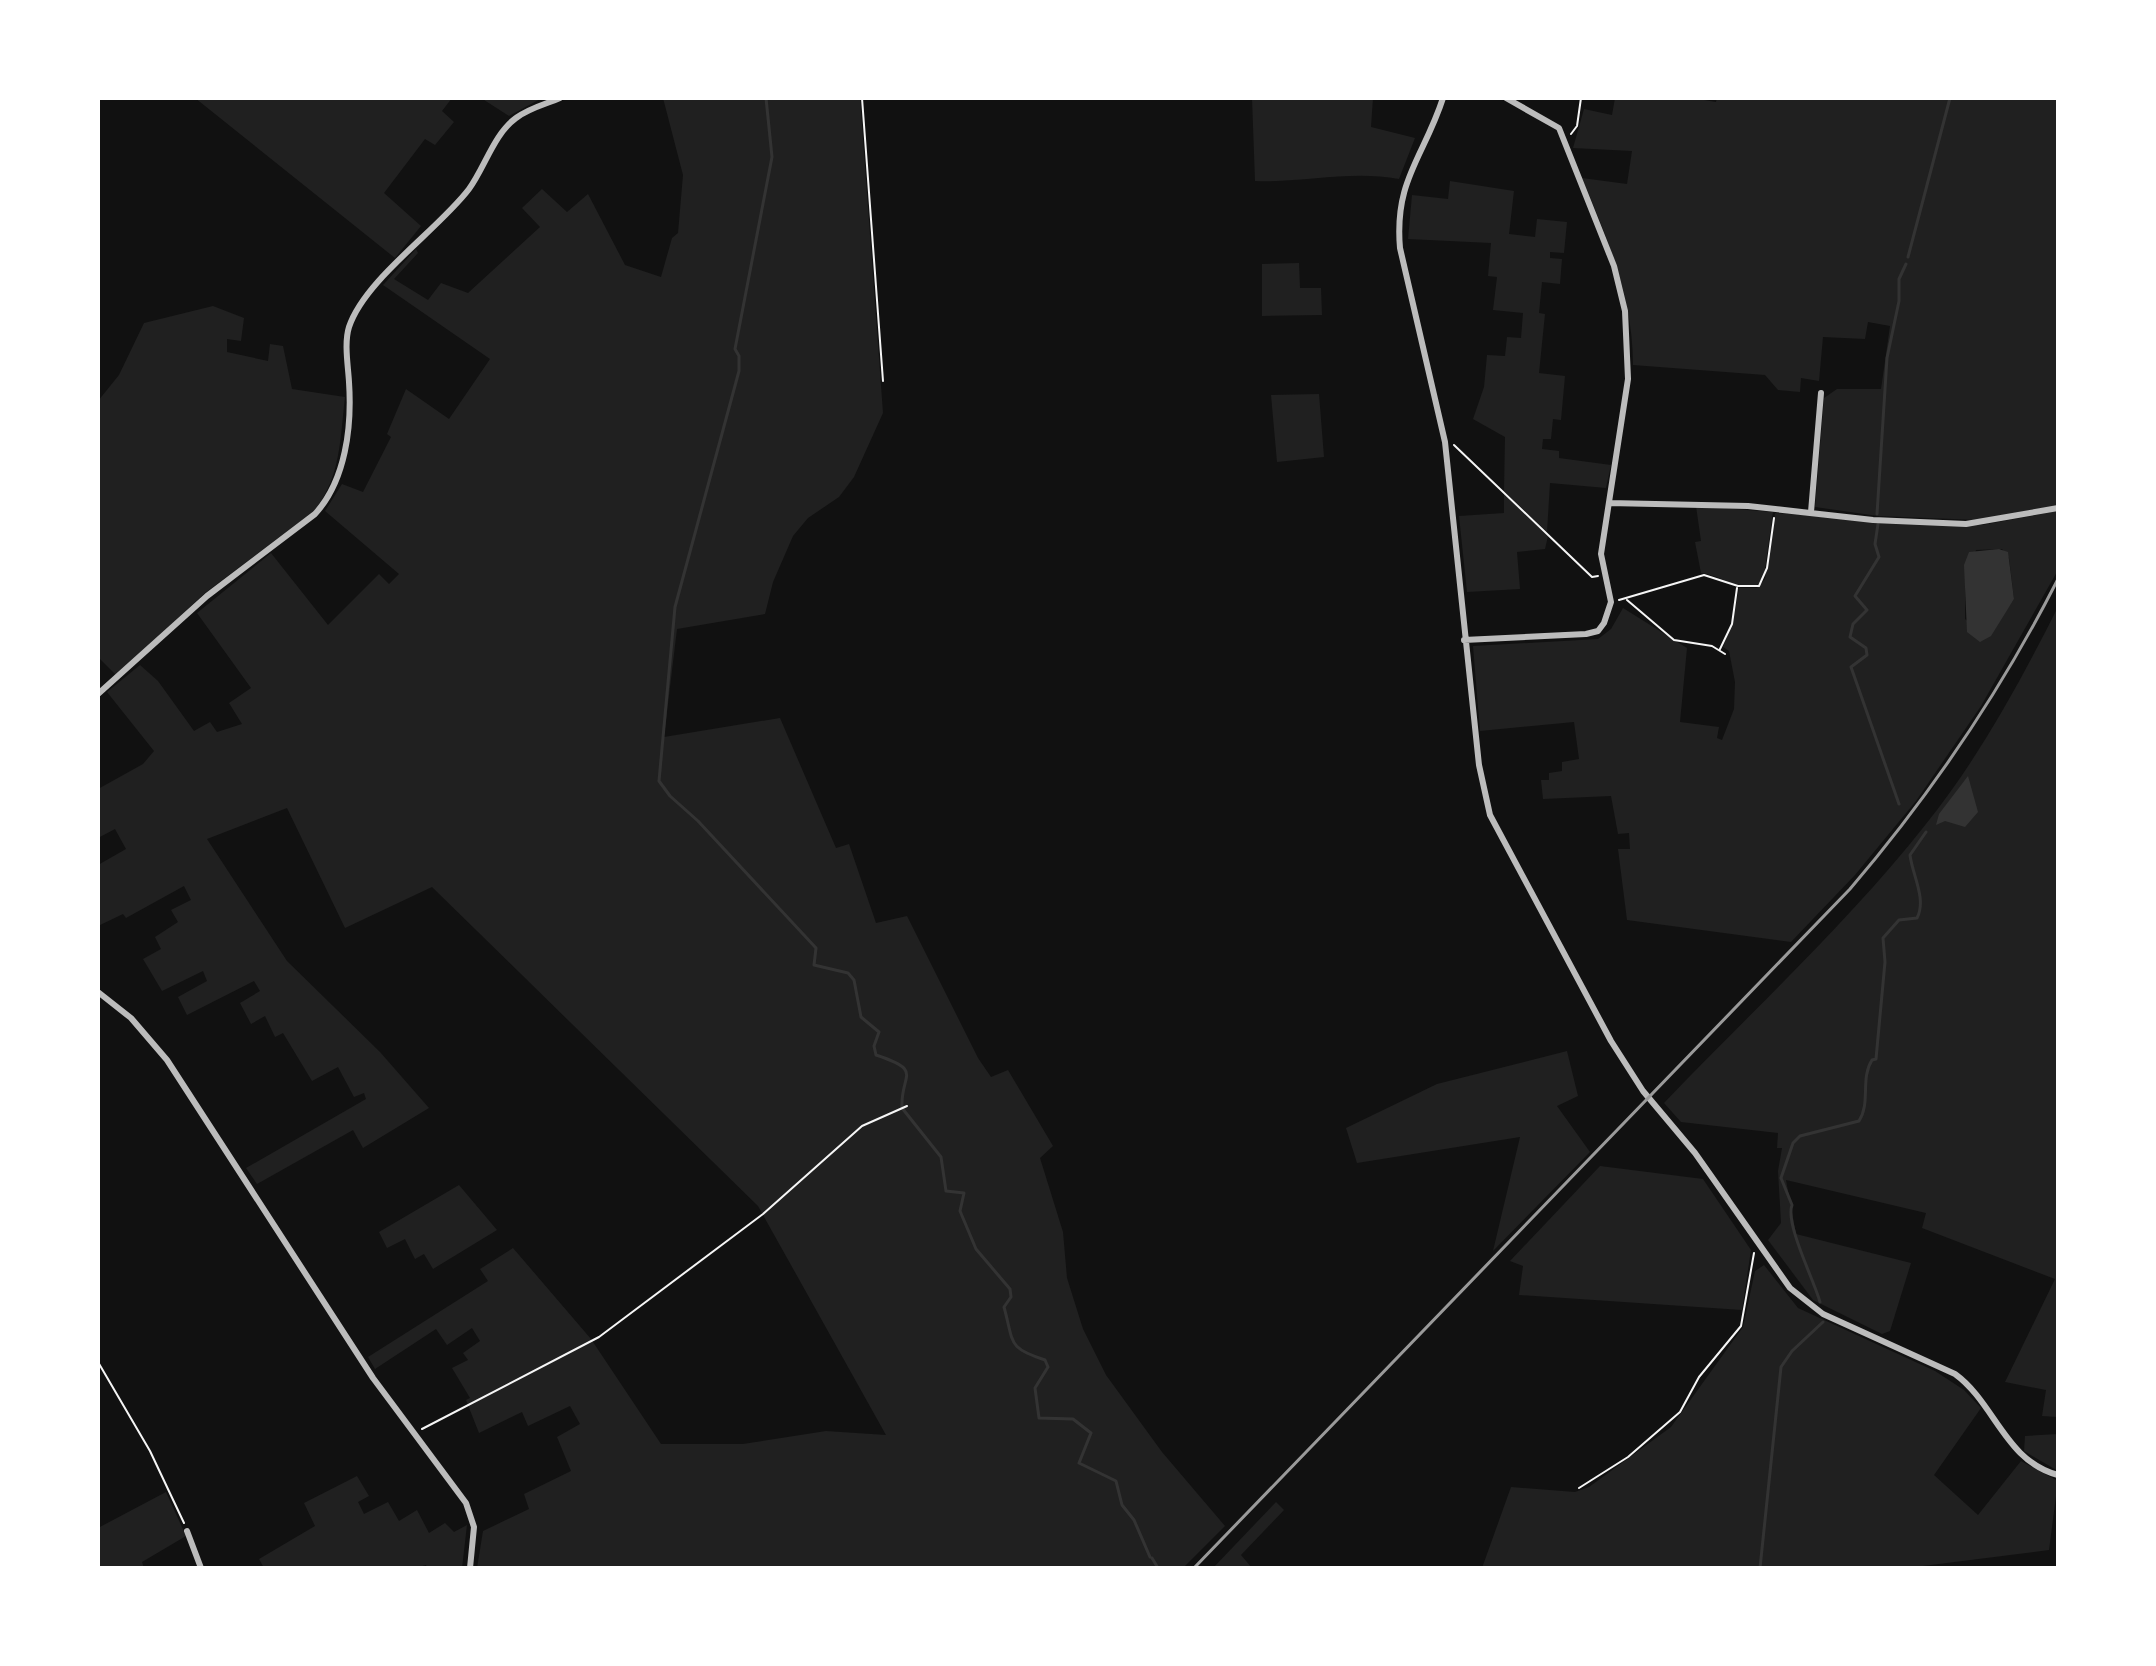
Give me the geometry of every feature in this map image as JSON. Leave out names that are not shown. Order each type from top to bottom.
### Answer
[{"type":"street","points":[[98,694],[207,596],[315,514],[327,501],[340,472],[344,449],[350,387],[347,341],[354,316],[398,263],[468,190],[507,126],[525,113],[560,98]]},
{"type":"street","points":[[1443,98],[1413,163],[1397,219],[1403,262],[1445,442],[1479,765],[1490,815],[1611,1041],[1643,1091],[1687,1142],[1756,1240],[1805,1302],[1955,1374],[1970,1385],[2021,1455],[2058,1475]]},
{"type":"street","points":[[1464,640],[1598,631],[1611,602],[1603,576],[1601,554],[1628,379],[1628,333],[1614,266],[1566,142],[1553,122],[1506,98]]},
{"type":"street","points":[[1811,512],[1821,393]]},
{"type":"street","points":[[1609,503],[1775,509],[1966,524],[2058,508]]},
{"type":"street","points":[[98,992],[131,1018],[167,1060],[413,1434],[470,1510],[475,1537],[470,1568]]},
{"type":"street","points":[[187,1531],[201,1568]]},
{"type":"path","points":[[862,98],[883,381]]},
{"type":"path","points":[[1566,142],[1577,126],[1581,98]]},
{"type":"path","points":[[1445,442],[1454,444],[1474,462],[1592,577],[1603,576]]},
{"type":"path","points":[[1725,654],[1720,649],[1674,640],[1626,599],[1692,577],[1714,576],[1738,586],[1753,588],[1765,578],[1775,509]]},
{"type":"path","points":[[1720,649],[1732,624],[1738,586]]},
{"type":"path","points":[[413,1434],[599,1337],[763,1214],[862,1126],[907,1106]]},
{"type":"path","points":[[1579,1488],[1628,1457],[1680,1412],[1699,1377],[1741,1326],[1756,1240]]},
{"type":"path","points":[[98,1362],[150,1451],[187,1531]]},
{"type":"shaded area","points":[[195,98],[452,98],[442,111],[454,122],[435,145],[425,139],[384,193],[421,226],[395,258]]},
{"type":"shaded area","points":[[481,98],[542,98],[509,116]]},
{"type":"shaded area","points":[[663,98],[860,98],[883,413],[854,477],[839,497],[808,518],[793,536],[773,582],[765,614],[677,629],[664,737],[780,718],[836,848],[849,844],[876,923],[907,916],[978,1058],[991,1077],[1008,1070],[1053,1146],[1040,1158],[1063,1232],[1067,1278],[1083,1329],[1106,1375],[1162,1452],[1225,1526],[1183,1568],[477,1568],[483,1531],[529,1509],[524,1494],[571,1471],[557,1437],[580,1424],[570,1406],[528,1426],[522,1412],[479,1433],[466,1400],[470,1398],[452,1368],[468,1360],[463,1353],[480,1341],[472,1328],[447,1345],[436,1329],[375,1369],[368,1357],[488,1281],[480,1269],[513,1248],[591,1339],[661,1444],[743,1444],[826,1431],[886,1435],[758,1206],[432,887],[345,928],[287,808],[207,839],[287,961],[380,1052],[429,1108],[363,1148],[353,1130],[257,1184],[246,1168],[366,1099],[364,1093],[354,1097],[338,1067],[312,1081],[283,1033],[275,1037],[265,1016],[251,1024],[240,1003],[260,991],[254,981],[187,1015],[178,997],[207,981],[203,971],[162,991],[143,959],[161,949],[155,937],[178,922],[171,910],[191,900],[184,886],[126,918],[123,914],[98,926],[98,865],[126,849],[115,829],[98,838],[98,789],[143,764],[154,751],[107,692],[140,665],[158,681],[194,731],[210,722],[217,732],[242,724],[229,703],[251,688],[197,613],[271,553],[328,625],[379,574],[389,584],[399,574],[325,511],[342,484],[363,492],[391,437],[387,434],[406,389],[449,419],[490,359],[383,285],[416,249],[418,253],[394,279],[428,300],[441,283],[468,293],[540,227],[522,208],[542,189],[567,212],[588,194],[625,265],[661,277],[672,238],[678,233],[683,175]]},
{"type":"shaded area","points":[[1252,98],[1373,98],[1371,127],[1415,138],[1399,179],[1345,176],[1255,181]]},
{"type":"shaded area","points":[[1615,98],[1692,98],[1716,102],[1717,98],[2058,98],[2058,505],[1978,520],[1878,516],[1815,507],[1824,398],[1837,389],[1881,389],[1890,326],[1868,322],[1865,339],[1823,337],[1819,381],[1801,378],[1800,392],[1778,390],[1765,375],[1633,365],[1624,292],[1610,246],[1582,178],[1627,184],[1632,151],[1573,148],[1584,109],[1612,115]]},
{"type":"shaded area","points":[[1450,181],[1514,191],[1509,234],[1535,237],[1537,219],[1567,222],[1564,253],[1550,252],[1550,258],[1562,259],[1560,284],[1542,282],[1539,313],[1545,314],[1539,373],[1565,376],[1561,420],[1553,419],[1551,439],[1543,439],[1542,449],[1559,451],[1559,458],[1611,465],[1606,488],[1550,483],[1547,532],[1504,491],[1505,437],[1473,419],[1484,387],[1487,355],[1505,356],[1507,337],[1521,338],[1523,313],[1493,310],[1497,277],[1488,276],[1491,243],[1408,239],[1412,195],[1448,199]]},
{"type":"shaded area","points":[[1299,263],[1300,288],[1321,288],[1322,315],[1262,316],[1262,264]]},
{"type":"shaded area","points":[[213,306],[244,318],[241,341],[227,339],[227,352],[268,361],[270,344],[283,346],[292,389],[345,397],[334,471],[330,485],[314,511],[205,593],[116,675],[98,657],[98,401],[119,375],[144,323]]},
{"type":"shaded area","points":[[1319,394],[1324,457],[1277,462],[1271,395]]},
{"type":"shaded area","points":[[1504,493],[1548,536],[1545,549],[1517,552],[1520,589],[1467,592],[1459,516],[1504,513]]},
{"type":"shaded area","points":[[1696,506],[1773,512],[1764,576],[1759,584],[1737,585],[1701,573],[1695,542],[1701,541]]},
{"type":"shaded area","points":[[2058,511],[2058,570],[1981,706],[1916,801],[1855,875],[1791,942],[1627,920],[1618,849],[1630,849],[1629,833],[1618,834],[1611,796],[1543,799],[1541,780],[1549,780],[1549,773],[1562,771],[1562,762],[1579,759],[1574,722],[1480,731],[1473,646],[1598,639],[1611,629],[1623,608],[1687,648],[1680,722],[1719,727],[1717,738],[1722,740],[1734,709],[1735,682],[1729,651],[1723,647],[1733,621],[1739,588],[1757,588],[1765,579],[1775,513],[1982,525]],"holes":[[[2002,549],[2009,558],[2014,599],[1988,637],[1965,619],[1965,586],[1976,550]]]},
{"type":"shaded area","points":[[1999,549],[2008,552],[2014,599],[1991,636],[1980,642],[1967,632],[1964,565],[1969,552]]},
{"type":"shaded area","points":[[2058,607],[2058,1434],[2057,1417],[2042,1416],[2046,1390],[2005,1382],[2055,1279],[1922,1228],[1926,1213],[1786,1180],[1796,1234],[1911,1263],[1890,1331],[1882,1334],[1813,1300],[1768,1240],[1781,1223],[1778,1171],[1782,1148],[1777,1148],[1778,1133],[1681,1122],[1664,1103],[1832,932],[1926,824],[1964,773],[1998,719]]},
{"type":"shaded area","points":[[1968,776],[1978,812],[1965,827],[1945,821],[1936,825],[1939,814]]},
{"type":"shaded area","points":[[1567,1051],[1578,1096],[1557,1106],[1590,1152],[1493,1251],[1520,1137],[1357,1163],[1346,1128],[1437,1084]]},
{"type":"shaded area","points":[[1600,1166],[1703,1179],[1751,1250],[1742,1310],[1519,1295],[1523,1266],[1510,1261]]},
{"type":"shaded area","points":[[459,1185],[497,1230],[433,1269],[424,1254],[415,1259],[405,1239],[387,1248],[379,1232]]},
{"type":"shaded area","points":[[1764,1265],[1798,1308],[1935,1371],[1964,1390],[1981,1408],[1934,1475],[1978,1515],[2021,1461],[2058,1481],[2049,1550],[1907,1568],[1482,1568],[1511,1487],[1575,1492],[1589,1487],[1671,1427],[1743,1327],[1755,1271]]},
{"type":"shaded area","points":[[2058,1434],[2058,1471],[2024,1451],[2025,1436]]},
{"type":"shaded area","points":[[357,1476],[369,1496],[358,1502],[364,1514],[388,1502],[399,1521],[417,1510],[429,1533],[445,1523],[454,1532],[467,1525],[462,1568],[427,1568],[426,1565],[415,1568],[264,1568],[259,1559],[315,1526],[304,1503]]},
{"type":"shaded area","points":[[166,1492],[186,1536],[142,1562],[144,1568],[98,1568],[98,1528]]},
{"type":"shaded area","points":[[1276,1502],[1284,1510],[1241,1555],[1252,1568],[1213,1568]]},
{"type":"waterway","points":[[766,98],[772,157],[735,349],[739,356],[739,371],[675,607],[659,781],[816,948],[814,965],[848,973],[854,980],[861,1017],[879,1032],[874,1046],[876,1055],[900,1065],[907,1075],[902,1108],[941,1157],[946,1191],[964,1193],[960,1211],[976,1249],[1010,1289],[1011,1297],[1004,1307],[1014,1342],[1024,1352],[1045,1360],[1048,1367],[1035,1388],[1039,1418],[1073,1419],[1091,1433],[1079,1463],[1116,1481],[1122,1505],[1134,1520],[1150,1557]]},
{"type":"waterway","points":[[1908,257],[1950,98]]},
{"type":"waterway","points":[[1877,514],[1887,358],[1899,301],[1899,279],[1906,264]]},
{"type":"waterway","points":[[1878,524],[1875,544],[1879,557],[1855,596],[1867,610],[1853,624],[1850,637],[1866,648],[1867,655],[1851,667],[1899,804]]},
{"type":"waterway","points":[[1820,1302],[1796,1238],[1792,1205],[1781,1178],[1793,1143],[1800,1136],[1859,1121],[1863,1114],[1868,1067],[1876,1059],[1885,962],[1883,938],[1899,920],[1917,918],[1920,911],[1920,895],[1910,855],[1926,832]]},
{"type":"waterway","points":[[1760,1568],[1781,1367],[1792,1351],[1823,1322]]},
{"type":"waterway","points":[[1152,1558],[1158,1568]]},
{"type":"railway","points":[[1194,1568],[1850,889],[1909,816],[1963,740],[2013,661],[2058,579]]}]
